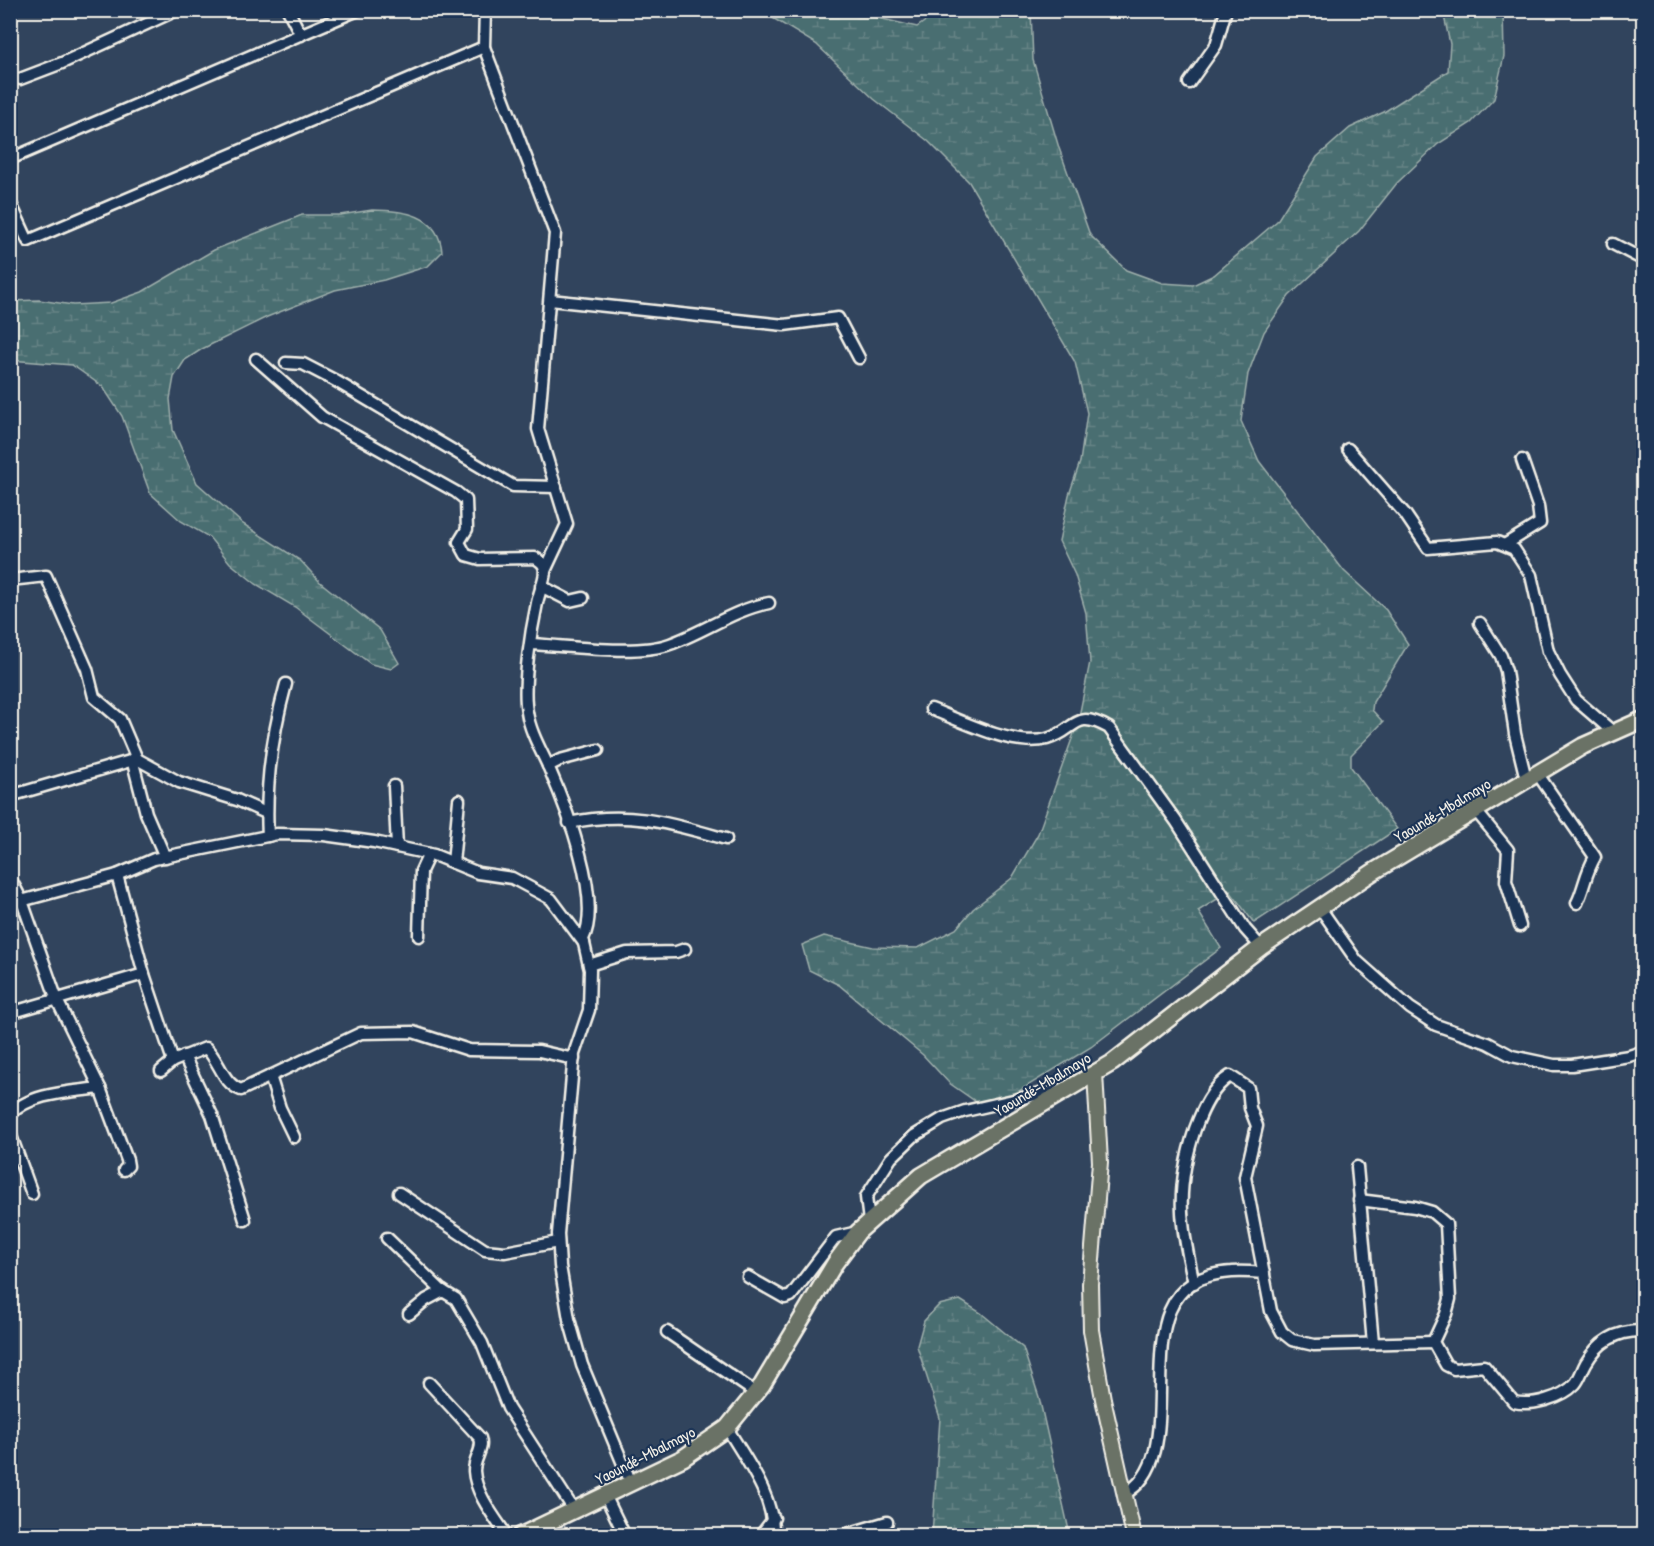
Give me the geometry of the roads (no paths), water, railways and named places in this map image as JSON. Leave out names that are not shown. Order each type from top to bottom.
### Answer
[{"type":"highway","name":"Yaoundé-Mbalmayo","points":[[520,1536],[683,1458],[727,1428],[756,1393],[835,1263],[863,1226],[921,1176],[1127,1053],[1261,947],[1373,872],[1532,776],[1613,732],[1644,719]]},
{"type":"main road","points":[[1095,1073],[1100,1162],[1090,1284],[1091,1330],[1134,1536]]},
{"type":"street","points":[[20,79],[62,63],[177,10]]},
{"type":"street","points":[[288,10],[301,35]]},
{"type":"street","points":[[10,159],[358,10]]},
{"type":"street","points":[[485,10],[484,46],[555,233],[538,429],[567,524],[545,571],[541,586],[531,644],[526,701],[527,714],[569,823],[586,879],[590,904],[584,943],[589,965],[589,1010],[574,1059],[558,1242],[569,1319],[582,1365],[631,1483]]},
{"type":"street","points":[[1189,83],[1216,45],[1226,10]]},
{"type":"street","points":[[10,202],[28,241],[484,46]]},
{"type":"street","points":[[1613,244],[1644,260]]},
{"type":"street","points":[[550,300],[784,325],[838,318],[859,358]]},
{"type":"street","points":[[256,359],[322,417],[456,492],[466,500],[467,529],[459,542],[465,555],[480,559],[535,558],[540,560],[545,571]]},
{"type":"street","points":[[286,363],[303,364],[334,380],[513,486],[556,488]]},
{"type":"street","points":[[1347,449],[1405,514],[1428,548],[1497,542],[1514,549],[1531,575],[1548,651],[1560,675],[1576,700],[1613,732]]},
{"type":"street","points":[[1506,544],[1540,523],[1541,518],[1522,460]]},
{"type":"street","points":[[10,580],[46,576],[87,669],[94,697],[120,719],[135,759],[146,813],[165,857]]},
{"type":"street","points":[[541,586],[570,601],[583,598]]},
{"type":"street","points":[[531,644],[617,650],[669,645],[741,610],[769,603]]},
{"type":"street","points":[[1480,623],[1501,656],[1506,671],[1515,734],[1532,776],[1595,857],[1584,875],[1583,888],[1577,903]]},
{"type":"street","points":[[268,836],[266,813],[269,760],[286,684]]},
{"type":"street","points":[[931,709],[1017,740],[1045,740],[1059,734],[1073,723],[1086,719],[1109,728],[1176,821],[1245,929],[1261,947]]},
{"type":"street","points":[[548,766],[560,760],[598,750]]},
{"type":"street","points":[[10,796],[135,759],[178,782],[266,813]]},
{"type":"street","points":[[394,786],[397,847]]},
{"type":"street","points":[[453,863],[459,800]]},
{"type":"street","points":[[1476,811],[1508,850],[1506,881],[1520,926]]},
{"type":"street","points":[[569,823],[587,819],[633,816],[726,838]]},
{"type":"street","points":[[10,904],[117,875],[165,857],[268,836],[324,835],[429,854],[478,873],[512,878],[551,899],[584,943]]},
{"type":"street","points":[[419,936],[421,871],[429,854]]},
{"type":"street","points":[[117,875],[144,974],[173,1061]]},
{"type":"street","points":[[10,878],[22,901],[57,1000],[100,1088],[127,1160],[124,1170]]},
{"type":"street","points":[[1320,908],[1357,961],[1410,1008],[1445,1029],[1488,1043],[1512,1056],[1554,1065],[1572,1065],[1629,1056],[1644,1050]]},
{"type":"street","points":[[589,965],[627,953],[685,950]]},
{"type":"street","points":[[10,1012],[144,974]]},
{"type":"street","points":[[161,1071],[173,1061],[206,1048],[225,1077],[234,1087],[241,1090],[361,1033],[413,1032],[469,1050],[539,1051],[574,1059]]},
{"type":"street","points":[[184,1056],[212,1115],[245,1220]]},
{"type":"street","points":[[270,1076],[280,1108],[294,1137]]},
{"type":"street","points":[[1194,1283],[1182,1221],[1182,1171],[1200,1114],[1218,1086],[1230,1076],[1248,1088],[1250,1108],[1257,1123],[1245,1177],[1274,1319],[1287,1337],[1314,1345],[1433,1342]]},
{"type":"street","points":[[10,1115],[14,1110],[43,1097],[100,1088]]},
{"type":"street","points":[[748,1277],[785,1298],[791,1296],[836,1237],[863,1226],[866,1197],[891,1158],[914,1136],[942,1119],[965,1110],[1044,1093],[1060,1092]]},
{"type":"street","points":[[10,1133],[32,1194]]},
{"type":"street","points":[[1357,1167],[1373,1343]]},
{"type":"street","points":[[399,1193],[485,1250],[505,1252],[558,1242]]},
{"type":"street","points":[[1359,1200],[1415,1207],[1432,1212],[1446,1224],[1450,1299],[1433,1342]]},
{"type":"street","points":[[387,1238],[443,1291],[456,1299],[482,1343],[508,1408],[574,1510]]},
{"type":"street","points":[[1124,1494],[1142,1483],[1152,1463],[1157,1431],[1160,1354],[1164,1329],[1180,1297],[1194,1283],[1223,1273],[1264,1273]]},
{"type":"street","points":[[409,1314],[426,1300],[443,1291]]},
{"type":"street","points":[[1433,1342],[1446,1365],[1454,1369],[1484,1366],[1509,1399],[1527,1404],[1536,1403],[1575,1384],[1594,1352],[1614,1335],[1625,1331],[1644,1331]]},
{"type":"street","points":[[667,1332],[756,1393]]},
{"type":"street","points":[[429,1383],[480,1438],[482,1447],[474,1470],[477,1481],[495,1518],[507,1536]]},
{"type":"street","points":[[727,1428],[758,1479],[774,1517],[773,1536]]},
{"type":"street","points":[[605,1495],[625,1536]]},
{"type":"street","points":[[760,1536],[774,1517]]},
{"type":"street","points":[[840,1536],[887,1522]]}]
